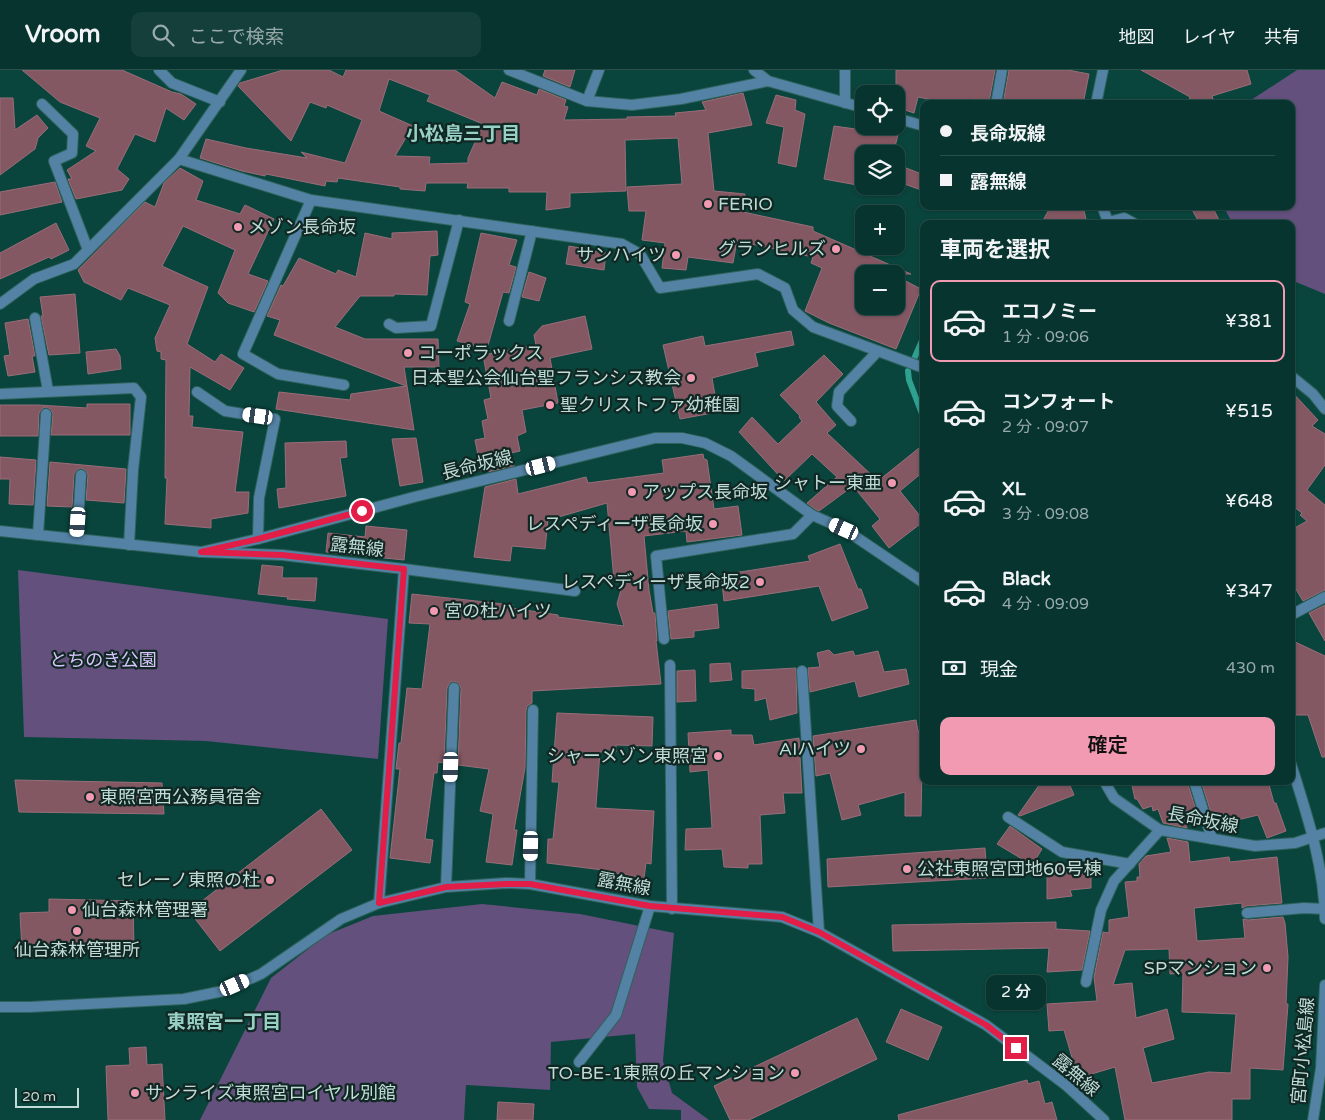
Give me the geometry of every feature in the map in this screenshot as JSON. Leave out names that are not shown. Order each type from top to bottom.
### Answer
[{"type":"street","points":[[159,70],[172,83],[220,102]]},
{"type":"street","points":[[0,304],[34,279],[74,264],[179,159],[241,70]]},
{"type":"street","points":[[509,70],[588,101],[632,105],[681,99],[768,81]]},
{"type":"street","points":[[588,101],[599,70]]},
{"type":"street","points":[[754,70],[768,81],[855,106]]},
{"type":"street","points":[[845,70],[845,103]]},
{"type":"street","points":[[997,100],[1002,70]]},
{"type":"street","points":[[1097,100],[1103,70]]},
{"type":"street","points":[[42,104],[73,134],[72,153],[54,161],[88,250]]},
{"type":"street","points":[[905,121],[920,125]]},
{"type":"street","points":[[179,159],[311,200],[622,244],[640,254],[660,288],[758,274],[785,288],[793,310],[813,327],[920,367]]},
{"type":"street","points":[[311,200],[243,354],[278,374],[344,385]]},
{"type":"street","points":[[389,324],[396,328],[432,326],[459,220]]},
{"type":"street","points":[[509,321],[532,231]]},
{"type":"street","points":[[35,318],[48,391]]},
{"type":"street","points":[[851,421],[837,406],[839,392],[878,351]]},
{"type":"street","points":[[1295,379],[1313,394],[1325,409]]},
{"type":"street","points":[[0,394],[134,388],[141,398],[133,470],[130,545]]},
{"type":"street","points":[[197,392],[225,411],[275,418],[258,498],[258,539]]},
{"type":"street","points":[[38,534],[46,414]]},
{"type":"street","name":"長命坂線","points":[[0,531],[201,552],[655,438],[682,438],[705,443],[732,456],[812,515],[844,529],[920,580]]},
{"type":"street","points":[[77,538],[81,475]]},
{"type":"street","points":[[664,639],[656,556],[793,534],[812,515]]},
{"type":"street","name":"露無線","points":[[201,552],[282,555],[404,569],[379,903],[446,887],[530,884],[672,909],[782,917],[819,932],[986,1025],[1067,1086],[1104,1120]]},
{"type":"street","points":[[404,569],[575,591]]},
{"type":"street","points":[[1295,613],[1325,597]]},
{"type":"street","points":[[670,665],[672,909]]},
{"type":"street","points":[[802,671],[819,932]]},
{"type":"street","points":[[446,887],[454,688]]},
{"type":"street","points":[[530,884],[533,710]]},
{"type":"street","points":[[1295,777],[1314,837],[1321,871],[1325,919]]},
{"type":"street","name":"長命坂線","points":[[1106,785],[1114,798],[1160,830],[1255,846],[1295,843],[1325,833]]},
{"type":"street","points":[[1195,785],[1212,839]]},
{"type":"street","points":[[1008,817],[1062,852],[1130,864]]},
{"type":"street","points":[[1086,982],[1100,910],[1114,881],[1160,830]]},
{"type":"street","points":[[0,1007],[184,999],[223,991],[260,974],[341,919],[379,903]]},
{"type":"street","points":[[579,1062],[616,1015],[650,906]]},
{"type":"street","points":[[1248,913],[1304,908],[1325,909]]},
{"type":"street","name":"宮町小松島線","points":[[1313,1120],[1321,1068],[1325,985]]},
{"type":"green space","points":[[1297,70],[1325,70],[1325,294],[1295,282],[1295,220],[1231,220],[1225,210],[1295,210],[1295,100],[1251,100]]},
{"type":"green space","name":"とちのき公園","points":[[18,570],[388,619],[378,759],[206,741],[24,737]]},
{"type":"green space","points":[[482,904],[580,914],[674,933],[663,1061],[672,1093],[709,1120],[681,1120],[681,1110],[649,1109],[637,1087],[635,1034],[551,1042],[550,1090],[466,1085],[464,1120],[200,1120],[271,978],[326,935],[373,916]]},
{"type":"building","points":[[22,70],[122,70],[172,92],[181,94],[196,104],[184,120],[166,108],[155,142],[135,134],[117,169],[129,179],[122,190],[76,199],[68,179],[72,179],[67,170],[96,151],[86,146],[100,118],[60,102]]},
{"type":"building","points":[[283,70],[329,70],[343,77],[346,70],[455,70],[495,98],[502,82],[537,95],[539,89],[566,100],[564,106],[568,107],[564,120],[676,116],[675,113],[706,110],[702,102],[743,93],[752,125],[708,133],[714,191],[745,194],[743,212],[813,227],[813,231],[855,249],[855,255],[868,255],[890,265],[855,265],[855,315],[905,315],[905,281],[920,288],[920,291],[896,349],[829,323],[805,311],[822,268],[811,263],[813,257],[737,241],[733,263],[688,257],[686,270],[662,268],[665,243],[642,240],[646,211],[629,211],[627,187],[682,184],[678,138],[625,140],[626,191],[570,193],[570,207],[546,210],[547,192],[509,192],[509,188],[467,188],[468,183],[426,183],[425,191],[400,189],[400,187],[338,178],[337,182],[326,181],[325,186],[242,171],[200,158],[206,139],[307,158],[301,152],[345,163],[362,120],[327,105],[326,108],[310,102],[291,141],[238,86],[240,83]],"holes":[[[389,79],[430,95],[427,101],[483,124],[468,158],[468,163],[429,164],[430,157],[395,156],[413,126],[379,111]]]},
{"type":"building","points":[[545,70],[575,70],[570,87],[543,76]]},
{"type":"building","points":[[896,70],[995,70],[989,100],[932,100],[918,97],[914,113],[905,110],[905,85],[896,85]]},
{"type":"building","points":[[1009,70],[1068,70],[1089,74],[1084,100],[1004,100]]},
{"type":"building","points":[[1141,70],[1247,70],[1251,84],[1212,96],[1213,99],[1209,100],[1189,100],[1190,97]]},
{"type":"building","points":[[776,95],[796,100],[795,110],[805,114],[796,167],[778,163],[784,127],[766,123]]},
{"type":"building","points":[[0,98],[13,98],[15,130],[37,115],[48,128],[38,138],[35,149],[0,175]]},
{"type":"building","points":[[834,126],[855,129],[855,135],[898,135],[895,145],[855,145],[855,185],[824,179]]},
{"type":"building","points":[[180,168],[203,181],[196,200],[240,214],[245,205],[274,219],[248,274],[268,281],[254,312],[228,303],[218,293],[235,250],[183,226],[162,266],[208,287],[187,344],[215,362],[221,354],[244,368],[230,390],[190,367],[189,416],[193,416],[192,427],[243,432],[235,492],[249,492],[248,513],[211,519],[211,528],[165,524],[167,478],[165,478],[166,360],[161,359],[161,352],[157,351],[155,338],[170,305],[128,288],[121,300],[84,282],[78,270],[145,202],[155,207],[164,183]]},
{"type":"building","points":[[905,168],[920,173],[920,190],[905,184]]},
{"type":"building","points":[[55,182],[62,202],[0,215],[0,192]]},
{"type":"building","points":[[1049,210],[1084,210],[1086,220],[1043,220]]},
{"type":"building","points":[[1192,210],[1214,210],[1219,220],[1198,220]]},
{"type":"building","points":[[56,223],[69,250],[0,279],[0,253]]},
{"type":"building","points":[[437,231],[438,255],[430,256],[427,295],[360,296],[335,327],[365,339],[438,339],[439,367],[404,367],[414,430],[276,409],[279,392],[350,400],[351,394],[406,386],[274,335],[280,320],[267,316],[281,285],[283,286],[299,258],[336,274],[338,270],[356,277],[365,233],[392,239],[392,233]]},
{"type":"building","points":[[481,233],[517,240],[509,265],[516,267],[509,293],[503,292],[487,349],[457,341],[470,304],[465,302]]},
{"type":"building","points":[[569,246],[606,253],[604,270],[566,264]]},
{"type":"building","points":[[529,272],[546,278],[539,301],[522,297]]},
{"type":"building","points":[[75,294],[80,353],[49,355],[41,316],[43,316],[40,297]]},
{"type":"building","points":[[585,316],[592,349],[550,358],[558,403],[522,410],[526,432],[517,436],[520,451],[511,453],[514,466],[487,472],[488,469],[481,471],[475,440],[485,438],[482,421],[488,419],[484,400],[491,398],[483,355],[536,345],[534,335],[542,326]]},
{"type":"building","points":[[28,319],[35,356],[32,356],[35,372],[8,376],[4,356],[10,355],[5,323]]},
{"type":"building","points":[[791,331],[794,345],[755,353],[758,366],[712,378],[718,412],[680,419],[663,345],[703,336],[705,346]]},
{"type":"building","points":[[116,349],[120,356],[121,369],[88,374],[86,352]]},
{"type":"building","points":[[824,355],[843,374],[816,402],[836,425],[827,433],[878,481],[920,447],[920,474],[900,491],[920,516],[920,524],[889,548],[872,526],[880,519],[853,486],[819,511],[807,503],[837,477],[812,454],[784,481],[739,432],[752,417],[778,444],[802,421],[800,416],[780,395]]},
{"type":"building","points":[[1295,395],[1318,420],[1312,426],[1325,434],[1325,465],[1307,490],[1325,505],[1325,590],[1303,601],[1295,588],[1295,528],[1307,521],[1300,515],[1302,513],[1295,508]]},
{"type":"building","points":[[87,404],[130,404],[130,435],[51,435],[53,414],[46,407],[39,413],[38,436],[0,436],[0,405],[87,408]]},
{"type":"building","points":[[416,438],[423,482],[400,486],[392,439]]},
{"type":"building","points":[[346,441],[347,457],[340,458],[346,496],[279,508],[277,489],[286,488],[285,443]]},
{"type":"building","points":[[703,454],[704,459],[707,460],[714,509],[738,506],[742,535],[687,542],[686,531],[644,536],[649,590],[653,613],[655,613],[661,684],[532,691],[532,703],[527,706],[526,710],[525,768],[514,830],[517,830],[512,865],[486,862],[493,814],[480,811],[489,769],[458,765],[461,688],[457,682],[450,682],[447,688],[444,763],[438,762],[437,773],[434,773],[425,839],[433,840],[430,863],[390,858],[400,769],[396,769],[407,688],[422,689],[430,624],[409,623],[412,594],[513,605],[512,608],[558,615],[558,617],[624,626],[617,604],[624,579],[614,580],[607,503],[548,520],[545,549],[512,546],[510,561],[474,557],[485,487],[516,479],[518,494],[586,477],[588,483],[664,473],[662,460]]},
{"type":"building","points":[[0,457],[36,460],[33,505],[9,504],[10,479],[0,479]]},
{"type":"building","points":[[50,462],[126,469],[124,503],[86,500],[88,475],[81,468],[74,474],[72,507],[47,506]]},
{"type":"building","points":[[366,526],[407,530],[404,560],[326,552],[328,533],[365,537]]},
{"type":"building","points":[[840,544],[858,589],[861,589],[868,608],[832,621],[819,586],[724,601],[721,575],[810,561],[808,556]]},
{"type":"building","points":[[262,565],[283,567],[282,578],[317,578],[315,601],[258,594]]},
{"type":"building","points":[[717,604],[719,628],[694,631],[694,637],[671,639],[668,611]]},
{"type":"building","points":[[1325,605],[1325,641],[1309,613]]},
{"type":"building","points":[[1295,642],[1325,656],[1325,757],[1322,757],[1308,715],[1295,715]]},
{"type":"building","points":[[829,650],[834,655],[853,651],[855,656],[878,651],[884,672],[906,669],[909,684],[859,697],[855,681],[810,692],[808,668],[820,667],[817,653]]},
{"type":"building","points":[[730,663],[732,680],[710,682],[710,664]]},
{"type":"building","points":[[796,668],[797,713],[770,720],[766,698],[755,701],[755,689],[742,688],[742,671]]},
{"type":"building","points":[[695,670],[696,701],[677,702],[677,671]]},
{"type":"building","points":[[557,713],[653,717],[652,746],[616,745],[616,752],[600,752],[596,805],[596,808],[654,811],[651,864],[646,863],[644,878],[611,871],[547,863],[548,839],[553,839],[559,782],[552,782]]},
{"type":"building","points":[[916,720],[918,731],[920,731],[921,816],[905,816],[905,792],[858,805],[861,815],[842,820],[830,773],[816,776],[813,736]]},
{"type":"building","points":[[731,730],[731,735],[752,735],[754,745],[799,738],[802,793],[783,793],[785,813],[760,815],[762,864],[748,864],[748,868],[724,867],[722,849],[685,850],[686,829],[712,828],[708,770],[690,772],[688,733]]},
{"type":"building","name":"東照宮西公務員宿舎","points":[[15,780],[162,783],[164,814],[19,812]]},
{"type":"building","points":[[1039,785],[1070,785],[1074,795],[1020,816],[1018,815]]},
{"type":"building","points":[[1132,785],[1188,785],[1199,820],[1186,824],[1187,828],[1163,823],[1158,809],[1153,811],[1152,806],[1143,809],[1137,799],[1135,799]]},
{"type":"building","points":[[1202,785],[1269,785],[1274,803],[1276,803],[1286,831],[1267,838],[1258,815],[1221,824],[1219,814],[1212,816]]},
{"type":"building","name":"セレーノ東照の杜","points":[[321,809],[352,850],[220,951],[189,911]]},
{"type":"building","points":[[1010,826],[1042,849],[1032,865],[997,844]]},
{"type":"building","points":[[1167,838],[1188,842],[1190,862],[1229,857],[1230,862],[1277,857],[1282,903],[1242,908],[1242,903],[1194,908],[1197,941],[1245,938],[1243,919],[1283,917],[1285,923],[1288,957],[1286,1004],[1288,1004],[1283,1070],[1250,1068],[1250,1099],[1232,1099],[1232,1120],[1125,1120],[1115,1067],[1078,1078],[1064,1030],[1049,1031],[1047,1004],[1097,1001],[1094,977],[1103,932],[1109,933],[1109,920],[1129,917],[1125,882],[1137,881],[1137,877],[1140,877],[1139,864],[1146,856],[1171,852]],"holes":[[[1169,949],[1170,974],[1183,973],[1182,1012],[1236,1014],[1231,1073],[1209,1072],[1152,1083],[1143,1048],[1174,1039],[1167,1009],[1136,1018],[1132,983],[1113,985],[1125,950]]]},
{"type":"building","name":"公社東照宮団地60号棟","points":[[985,848],[987,878],[828,887],[827,859]]},
{"type":"building","points":[[1091,864],[1091,888],[1070,890],[1072,896],[1047,899],[1047,869]]},
{"type":"building","name":"仙台森林管理所","points":[[49,899],[133,901],[134,949],[112,949],[107,953],[98,954],[91,948],[22,951],[20,913],[49,912]]},
{"type":"building","points":[[1056,922],[1056,929],[1090,931],[1082,970],[1047,972],[1049,948],[893,951],[892,925]]},
{"type":"building","points":[[901,1009],[942,1027],[928,1060],[886,1042]]},
{"type":"building","name":"TO-BE-1東照の丘マンション","points":[[857,1018],[877,1059],[749,1120],[730,1120],[714,1086]]},
{"type":"building","name":"サンライズ東照宮ロイヤル別館","points":[[146,1047],[147,1065],[162,1064],[165,1120],[108,1120],[106,1066],[130,1065],[129,1048]]},
{"type":"building","points":[[1027,1080],[1028,1084],[1039,1081],[1045,1104],[1052,1102],[1057,1120],[899,1120],[898,1115]]},
{"type":"building","points":[[498,1102],[534,1104],[533,1120],[497,1120]]},
{"type":"waterway","points":[[914,359],[920,345]]},
{"type":"waterway","points":[[908,371],[909,380],[920,409]]},
{"type":"place","name":"FERIO","points":[[708,204]]},
{"type":"place","name":"メゾン長命坂","points":[[238,227]]},
{"type":"place","name":"グランヒルズ","points":[[836,249]]},
{"type":"place","name":"サンハイツ","points":[[676,255]]},
{"type":"place","name":"コーポラックス","points":[[408,353]]},
{"type":"place","name":"日本聖公会仙台聖フランシス教会","points":[[691,378]]},
{"type":"place","name":"聖クリストファ幼稚園","points":[[550,405]]},
{"type":"place","name":"シャトー東亜","points":[[892,483]]},
{"type":"place","name":"アップス長命坂","points":[[632,492]]},
{"type":"place","name":"レスペディーザ長命坂","points":[[713,524]]},
{"type":"place","name":"レスペディーザ長命坂2","points":[[760,582]]},
{"type":"place","name":"宮の杜ハイツ","points":[[434,611]]},
{"type":"place","name":"AIハイツ","points":[[861,749]]},
{"type":"place","name":"シャーメゾン東照宮","points":[[718,756]]},
{"type":"place","name":"東照宮西公務員宿舎","points":[[90,797]]},
{"type":"place","name":"公社東照宮団地60号棟","points":[[907,869]]},
{"type":"place","name":"セレーノ東照の杜","points":[[270,880]]},
{"type":"place","name":"仙台森林管理署","points":[[72,910]]},
{"type":"place","name":"仙台森林管理所","points":[[77,931]]},
{"type":"place","name":"SPマンション","points":[[1267,968]]},
{"type":"place","name":"TO-BE-1東照の丘マンション","points":[[795,1073]]},
{"type":"place","name":"サンライズ東照宮ロイヤル別館","points":[[135,1093]]},
{"type":"district","name":"小松島三丁目","points":[[463,133]]},
{"type":"district","name":"東照宮一丁目","points":[[224,1021]]},
{"type":"route","points":[[362,511],[201,552],[282,555],[404,569],[379,903],[446,887],[530,884],[672,909],[782,917],[819,932],[970,1016],[986,1025],[1016,1048]]}]
